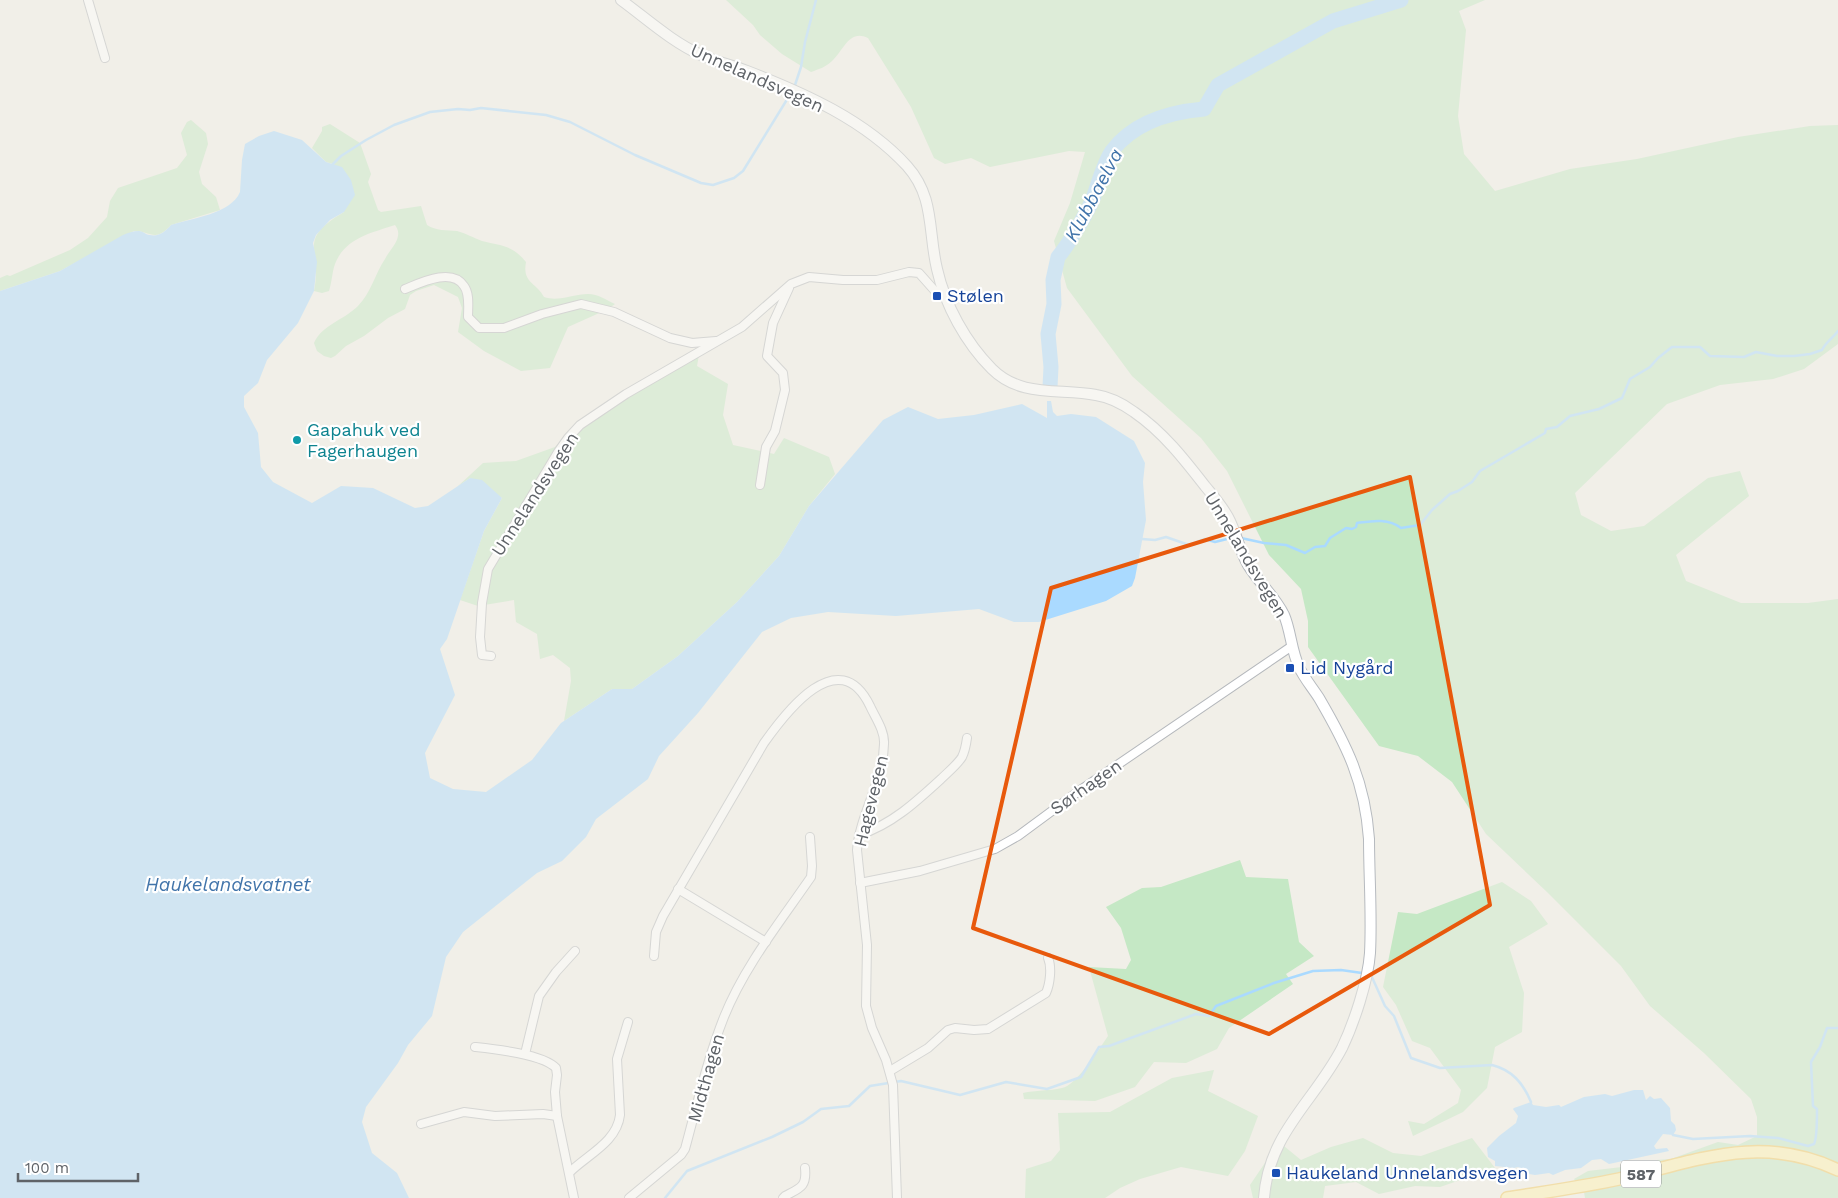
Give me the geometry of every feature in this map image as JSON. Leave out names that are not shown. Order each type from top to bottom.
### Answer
[{"type":"main road","name":"Unnelandsvegen","points":[[621,0],[676,42],[694,51],[780,84],[818,102],[878,139],[908,167],[919,182],[926,197],[933,251],[943,290],[957,320],[977,351],[1006,380],[1031,390],[1082,393],[1108,398],[1134,412],[1166,439],[1184,458],[1229,519],[1240,549],[1249,566],[1257,579],[1273,597],[1285,617],[1298,665],[1354,763],[1359,779],[1369,839],[1370,954],[1348,1034],[1335,1060],[1287,1128],[1276,1148],[1268,1172],[1264,1198]]},
{"type":"main road","name":"587","points":[[1507,1198],[1595,1184],[1689,1161],[1738,1152],[1775,1152],[1787,1154],[1819,1162],[1838,1170]]},
{"type":"street","points":[[88,0],[105,58]]},
{"type":"street","name":"Unnelandsvegen","points":[[491,656],[482,655],[480,637],[482,602],[488,569],[568,438],[580,425],[626,394],[742,327],[791,284],[809,277],[877,280],[909,272],[919,273],[934,291],[943,290]]},
{"type":"street","name":"Unnelandsvegen","points":[[405,289],[431,278],[448,277],[458,280],[464,286],[467,294],[468,317],[479,328],[504,328],[542,314],[581,304],[614,312],[670,338],[692,343],[718,341]]},
{"type":"street","points":[[760,485],[766,447],[775,431],[785,390],[783,373],[766,356],[773,323],[791,284]]},
{"type":"street","name":"Sørhagen","points":[[860,883],[920,871],[995,850],[1292,646]]},
{"type":"street","name":"Hagevegen","points":[[654,956],[656,932],[663,916],[778,723],[804,696],[831,680],[846,680],[860,690],[885,741],[881,770],[859,836],[858,868],[867,945],[866,1006],[891,1078],[897,1198]]},
{"type":"street","points":[[859,836],[882,825],[922,798],[962,757],[967,738]]},
{"type":"street","name":"Midthagen","points":[[629,1198],[671,1164],[685,1149],[724,1016],[766,942],[811,877],[810,837]]},
{"type":"street","points":[[678,889],[766,942]]},
{"type":"street","points":[[524,1054],[531,1024],[542,991],[575,951]]},
{"type":"street","points":[[891,1078],[948,1030],[955,1028],[974,1030],[988,1028],[1037,1000],[1048,989],[1050,963],[1048,958]]},
{"type":"street","points":[[570,1172],[609,1139],[619,1123],[616,1059],[628,1022]]},
{"type":"street","points":[[475,1047],[524,1054],[548,1062],[556,1068],[557,1116],[574,1198]]},
{"type":"street","points":[[420,1124],[464,1112],[482,1116],[543,1114],[557,1116]]},
{"type":"street","points":[[783,1198],[804,1183],[805,1168]]},
{"type":"highlighted area","points":[[1410,477],[1490,905],[1269,1034],[973,928],[1051,588]]},
{"type":"green space","points":[[726,0],[1485,0],[1459,11],[1466,30],[1458,116],[1464,154],[1495,191],[1570,169],[1637,159],[1738,137],[1810,126],[1838,125],[1838,344],[1804,369],[1773,379],[1720,385],[1667,404],[1575,493],[1581,515],[1611,531],[1644,526],[1708,478],[1740,471],[1749,496],[1676,555],[1686,581],[1741,603],[1808,603],[1838,599],[1838,1198],[1585,1198],[1584,1192],[1574,1179],[1588,1171],[1622,1167],[1642,1161],[1671,1159],[1718,1142],[1738,1145],[1757,1136],[1757,1117],[1751,1099],[1704,1053],[1650,1006],[1621,966],[1486,834],[1452,782],[1418,756],[1379,746],[1308,647],[1308,621],[1301,589],[1269,555],[1227,471],[1201,438],[1132,376],[1067,288],[1054,241],[1070,203],[1085,152],[1069,151],[990,167],[971,158],[945,164],[934,158],[911,107],[868,38],[856,36],[851,38],[830,63],[811,72],[782,54],[760,35],[753,25]]},
{"type":"green space","points":[[191,120],[206,133],[208,144],[199,172],[202,184],[216,197],[220,210],[171,225],[161,234],[157,235],[134,231],[60,271],[0,291],[0,278],[7,275],[10,276],[70,250],[88,238],[107,217],[110,201],[118,188],[177,168],[187,155],[181,133],[187,122]]},
{"type":"green space","points":[[330,124],[360,143],[371,174],[368,182],[378,210],[381,212],[421,206],[427,225],[430,227],[457,231],[516,252],[526,262],[526,274],[530,282],[544,297],[555,299],[592,294],[615,304],[568,327],[550,368],[521,371],[484,351],[458,332],[462,308],[458,297],[434,285],[410,295],[405,309],[346,346],[335,356],[331,358],[324,356],[317,351],[314,343],[322,332],[352,311],[362,301],[396,242],[398,234],[395,225],[368,234],[352,242],[339,255],[329,291],[322,293],[314,291],[316,276],[315,238],[329,222],[344,212],[333,164],[326,162],[312,148],[322,131],[322,127]]},
{"type":"green space","points":[[700,349],[697,366],[728,384],[723,415],[733,445],[774,454],[784,438],[829,457],[835,474],[809,506],[779,556],[737,602],[678,656],[632,689],[612,689],[564,721],[571,681],[570,668],[553,655],[540,659],[537,634],[516,622],[514,600],[478,606],[460,600],[484,531],[502,498],[470,478],[457,487],[483,463],[516,461],[555,447],[575,427]]},
{"type":"green space","points":[[1240,860],[1246,877],[1288,879],[1299,942],[1314,956],[1286,974],[1293,984],[1229,1028],[1217,1049],[1186,1063],[1154,1062],[1135,1087],[1095,1101],[1024,1099],[1023,1093],[1068,1086],[1081,1074],[1108,1036],[1089,967],[1126,969],[1131,960],[1121,928],[1106,907],[1142,888],[1161,887]]},
{"type":"green space","points":[[1502,882],[1531,901],[1548,924],[1509,947],[1524,993],[1522,1032],[1495,1047],[1487,1088],[1463,1112],[1413,1136],[1408,1121],[1424,1124],[1458,1103],[1461,1090],[1430,1048],[1412,1041],[1396,1005],[1383,987],[1398,912],[1417,914]]},
{"type":"green space","points":[[1214,1070],[1208,1091],[1258,1116],[1245,1151],[1228,1176],[1181,1167],[1140,1179],[1120,1188],[1105,1198],[1025,1198],[1026,1169],[1051,1161],[1060,1150],[1058,1113],[1110,1112],[1172,1078]]},
{"type":"green space","points":[[1363,1138],[1393,1153],[1421,1156],[1472,1138],[1495,1168],[1440,1187],[1415,1186],[1379,1194],[1356,1182],[1325,1186],[1323,1198],[1253,1198],[1250,1185],[1279,1142],[1301,1160],[1331,1147]]},
{"type":"water","name":"Haukelandsvatnet","points":[[274,131],[302,140],[326,162],[342,167],[351,180],[355,195],[344,212],[330,220],[316,235],[313,243],[317,262],[314,291],[298,323],[267,360],[258,383],[244,396],[244,407],[258,433],[261,467],[273,482],[312,503],[341,486],[373,488],[415,508],[428,506],[470,478],[482,480],[502,498],[484,531],[447,639],[440,649],[455,695],[425,753],[430,778],[453,789],[486,792],[532,760],[561,723],[612,689],[632,689],[678,656],[737,602],[779,556],[809,506],[883,420],[908,407],[938,419],[974,415],[1022,404],[1047,418],[1047,401],[1051,401],[1053,412],[1057,416],[1071,414],[1096,417],[1134,441],[1145,463],[1143,482],[1146,520],[1135,578],[1132,586],[1106,601],[1039,622],[1014,622],[979,609],[896,616],[828,612],[791,618],[762,632],[698,713],[659,756],[648,779],[596,819],[586,837],[562,861],[537,873],[463,932],[446,957],[432,1016],[408,1045],[398,1063],[366,1107],[362,1122],[372,1153],[397,1173],[409,1198],[0,1198],[0,291],[60,271],[123,235],[139,231],[149,235],[156,235],[165,231],[171,225],[220,210],[235,199],[240,192],[245,144],[259,136]]},
{"type":"water","points":[[1634,1090],[1643,1090],[1646,1100],[1650,1096],[1654,1099],[1661,1098],[1670,1108],[1671,1121],[1675,1125],[1676,1130],[1673,1135],[1663,1134],[1654,1146],[1656,1149],[1667,1148],[1669,1151],[1609,1164],[1601,1159],[1592,1160],[1581,1168],[1565,1170],[1553,1175],[1549,1173],[1535,1175],[1529,1174],[1518,1167],[1495,1166],[1495,1161],[1488,1157],[1487,1148],[1516,1123],[1518,1116],[1514,1108],[1531,1102],[1533,1105],[1546,1107],[1559,1105],[1561,1107],[1584,1097],[1605,1094],[1612,1096]]},
{"type":"waterway","points":[[794,88],[801,67],[805,42],[816,0]]},
{"type":"waterway","name":"Klubbaelva","points":[[1050,387],[1051,367],[1048,334],[1054,304],[1053,280],[1058,257],[1072,238],[1092,201],[1106,162],[1112,151],[1121,141],[1141,126],[1165,116],[1204,109],[1218,85],[1333,21],[1401,0]]},
{"type":"waterway","points":[[333,164],[341,156],[366,140],[394,125],[430,112],[481,108],[546,115],[570,122],[635,155],[701,183],[713,185],[734,178],[743,171],[791,93]]},
{"type":"waterway","points":[[1241,538],[1286,545],[1305,553],[1315,547],[1325,546],[1330,538],[1346,528],[1352,529],[1356,527],[1357,523],[1385,521],[1401,528],[1420,525],[1432,510],[1450,494],[1472,482],[1480,471],[1545,433],[1546,429],[1557,427],[1570,416],[1599,409],[1622,398],[1630,379],[1650,367],[1672,347],[1700,347],[1710,356],[1744,357],[1756,352],[1777,356],[1794,356],[1822,350],[1838,331]]},
{"type":"waterway","points":[[1142,539],[1155,540],[1166,537],[1189,545],[1205,539],[1215,542],[1231,538]]},
{"type":"waterway","points":[[665,1198],[687,1171],[772,1137],[803,1122],[821,1109],[849,1106],[870,1086],[901,1081],[960,1095],[1006,1082],[1047,1089],[1081,1077],[1099,1047],[1109,1046],[1196,1014],[1209,1016],[1216,1006],[1274,983],[1313,971],[1341,970],[1362,973]]},
{"type":"waterway","points":[[1371,975],[1385,1006],[1394,1016],[1411,1058],[1440,1068],[1492,1065],[1499,1067],[1516,1078],[1531,1102]]},
{"type":"waterway","points":[[1673,1135],[1693,1139],[1750,1136],[1778,1138],[1808,1146],[1814,1144],[1817,1109],[1813,1106],[1811,1062],[1820,1047],[1827,1028],[1838,1028]]},
{"type":"place","name":"Stølen","points":[[937,296]]},
{"type":"place","name":"Gapahuk ved Fagerhaugen","points":[[297,440]]},
{"type":"place","name":"Lid Nygård","points":[[1290,668]]},
{"type":"place","name":"Haukeland Unnelandsvegen","points":[[1276,1173]]}]
